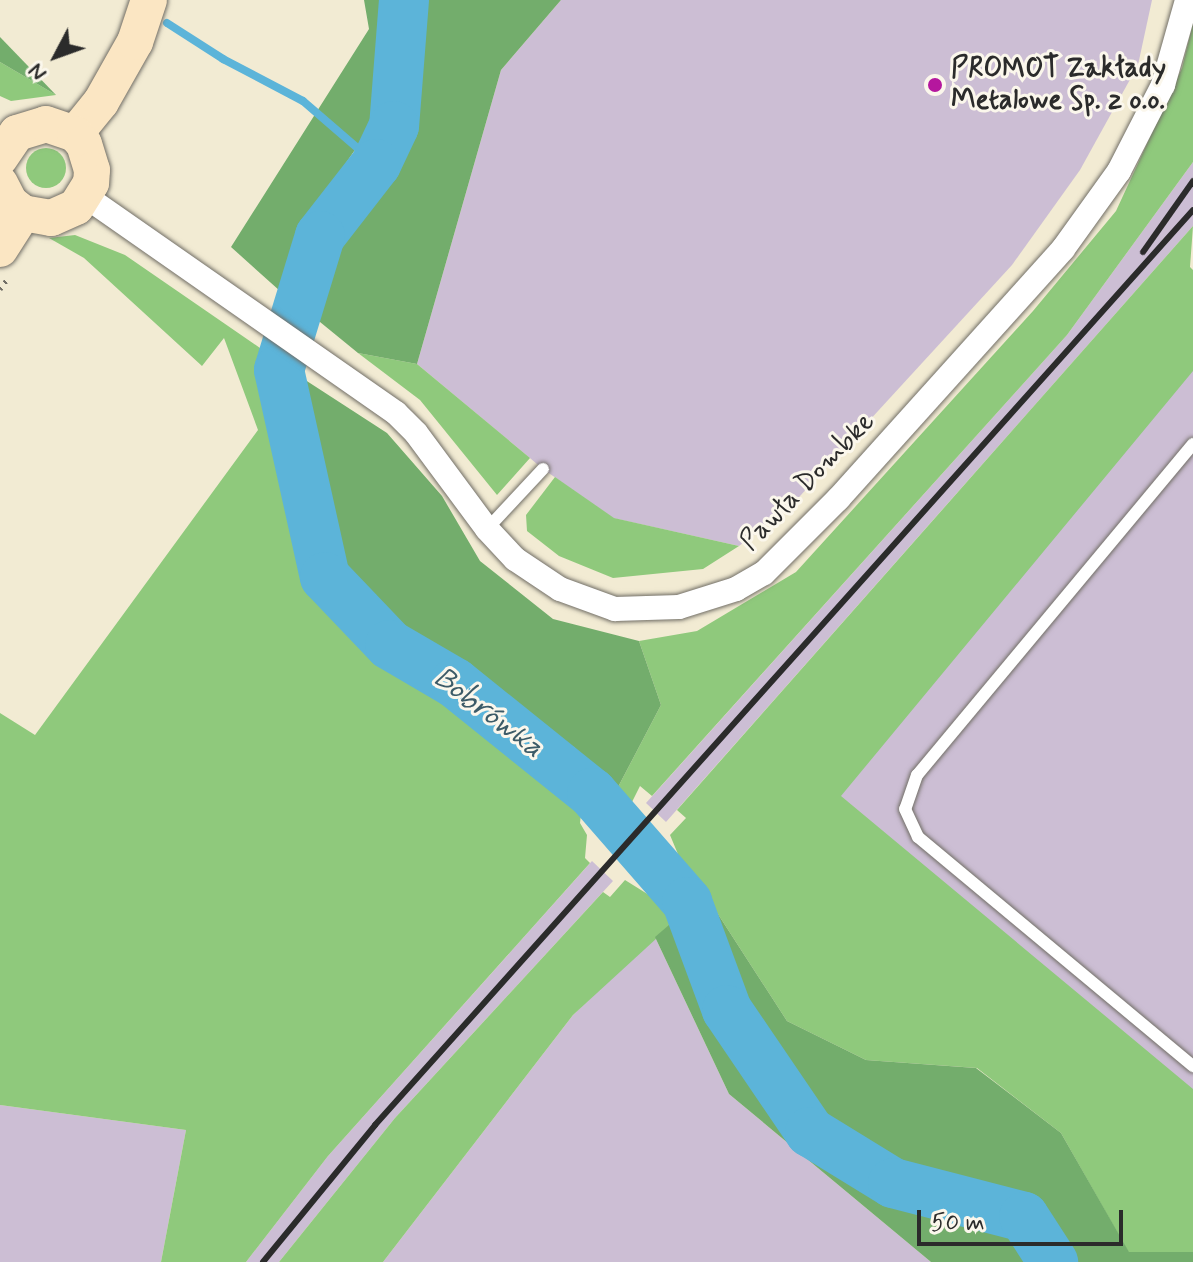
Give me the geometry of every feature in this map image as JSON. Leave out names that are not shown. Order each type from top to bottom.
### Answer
[{"type":"street","points":[[75,134],[101,102],[135,42],[149,0]]},
{"type":"street","name":"Pawła Dombke","points":[[85,196],[396,413],[416,433],[487,529],[515,559],[560,589],[615,609],[679,607],[736,589],[764,573],[838,499],[1063,249],[1119,171],[1163,85],[1187,0]]},
{"type":"street","points":[[0,183],[10,203],[23,213],[36,217],[64,214],[85,196],[92,170],[84,144],[75,134],[46,124],[17,133],[2,147]]},
{"type":"street","points":[[0,249],[23,213]]},
{"type":"lane","points":[[1193,444],[917,775],[905,809],[918,837],[1193,1066]]},
{"type":"lane","points":[[487,529],[543,469]]},
{"type":"shaded area","points":[[561,0],[1152,0],[1138,65],[1080,170],[1012,265],[789,508],[739,546],[613,518],[543,469],[417,364],[501,70]]},
{"type":"shaded area","points":[[1193,162],[1193,226],[666,822],[646,803],[1067,335]]},
{"type":"shaded area","points":[[1193,299],[1193,1147],[700,855]]},
{"type":"shaded area","points":[[592,861],[613,881],[395,1118],[279,1262],[246,1262],[328,1156]]},
{"type":"shaded area","points":[[655,937],[729,1094],[931,1262],[383,1262],[573,1015]]},
{"type":"shaded area","points":[[0,1105],[186,1130],[161,1262],[0,1262]]},
{"type":"green space","points":[[364,0],[396,0],[399,13],[380,113],[312,213],[280,291],[231,247],[369,29]]},
{"type":"green space","points":[[426,0],[561,0],[501,70],[417,364],[358,353],[309,313],[341,238],[406,133],[421,6]]},
{"type":"green space","points":[[1193,23],[1193,162],[1067,335],[652,796],[640,786],[632,802],[617,789],[661,705],[639,641],[697,631],[796,572],[1033,311],[1116,211],[1182,68]]},
{"type":"green space","points":[[0,37],[56,95],[0,62]]},
{"type":"green space","points":[[0,62],[56,95],[11,101],[0,96]]},
{"type":"green space","points":[[46,148],[60,154],[66,168],[60,182],[46,188],[32,182],[26,168],[32,154]]},
{"type":"green space","points":[[1193,226],[1190,267],[1193,270],[1193,371],[841,796],[1193,1089],[1193,1252],[1129,1253],[1061,1133],[977,1068],[866,1060],[787,1021],[705,894],[573,1015],[383,1262],[279,1262],[395,1118],[603,892],[610,897],[625,880],[657,900],[685,871],[670,835],[686,818],[677,810]]},
{"type":"green space","points":[[75,235],[125,255],[260,348],[309,579],[352,634],[445,691],[573,791],[582,806],[580,823],[587,835],[585,858],[590,863],[328,1156],[246,1262],[161,1262],[186,1130],[0,1105],[0,713],[35,735],[258,430],[224,338],[202,366],[84,258],[49,238]]},
{"type":"green space","points":[[358,353],[417,364],[530,458],[497,495],[420,400]]},
{"type":"green space","points":[[296,374],[387,433],[442,496],[480,561],[553,619],[639,641],[661,705],[617,789],[575,748],[455,666],[354,585],[326,511]]},
{"type":"green space","points":[[555,477],[614,518],[739,546],[703,569],[613,578],[559,556],[527,531],[526,515]]},
{"type":"green space","points":[[705,894],[787,1021],[866,1060],[976,1068],[1061,1133],[1129,1252],[1193,1252],[1193,1262],[931,1262],[729,1094],[655,937]]},
{"type":"waterway","name":"Bobrówka","points":[[404,0],[394,126],[376,164],[320,236],[279,370],[325,577],[390,645],[455,683],[592,793],[687,902],[727,1010],[810,1132],[893,1183],[1024,1217],[1053,1262]]},
{"type":"waterway","points":[[167,23],[223,59],[303,101],[376,164]]},
{"type":"railway","points":[[1143,252],[1193,181]]},
{"type":"railway","points":[[263,1262],[375,1125],[1193,210]]},
{"type":"place","name":"PROMOT Zakłady Metalowe Sp. z o.o.","points":[[935,85]]}]
